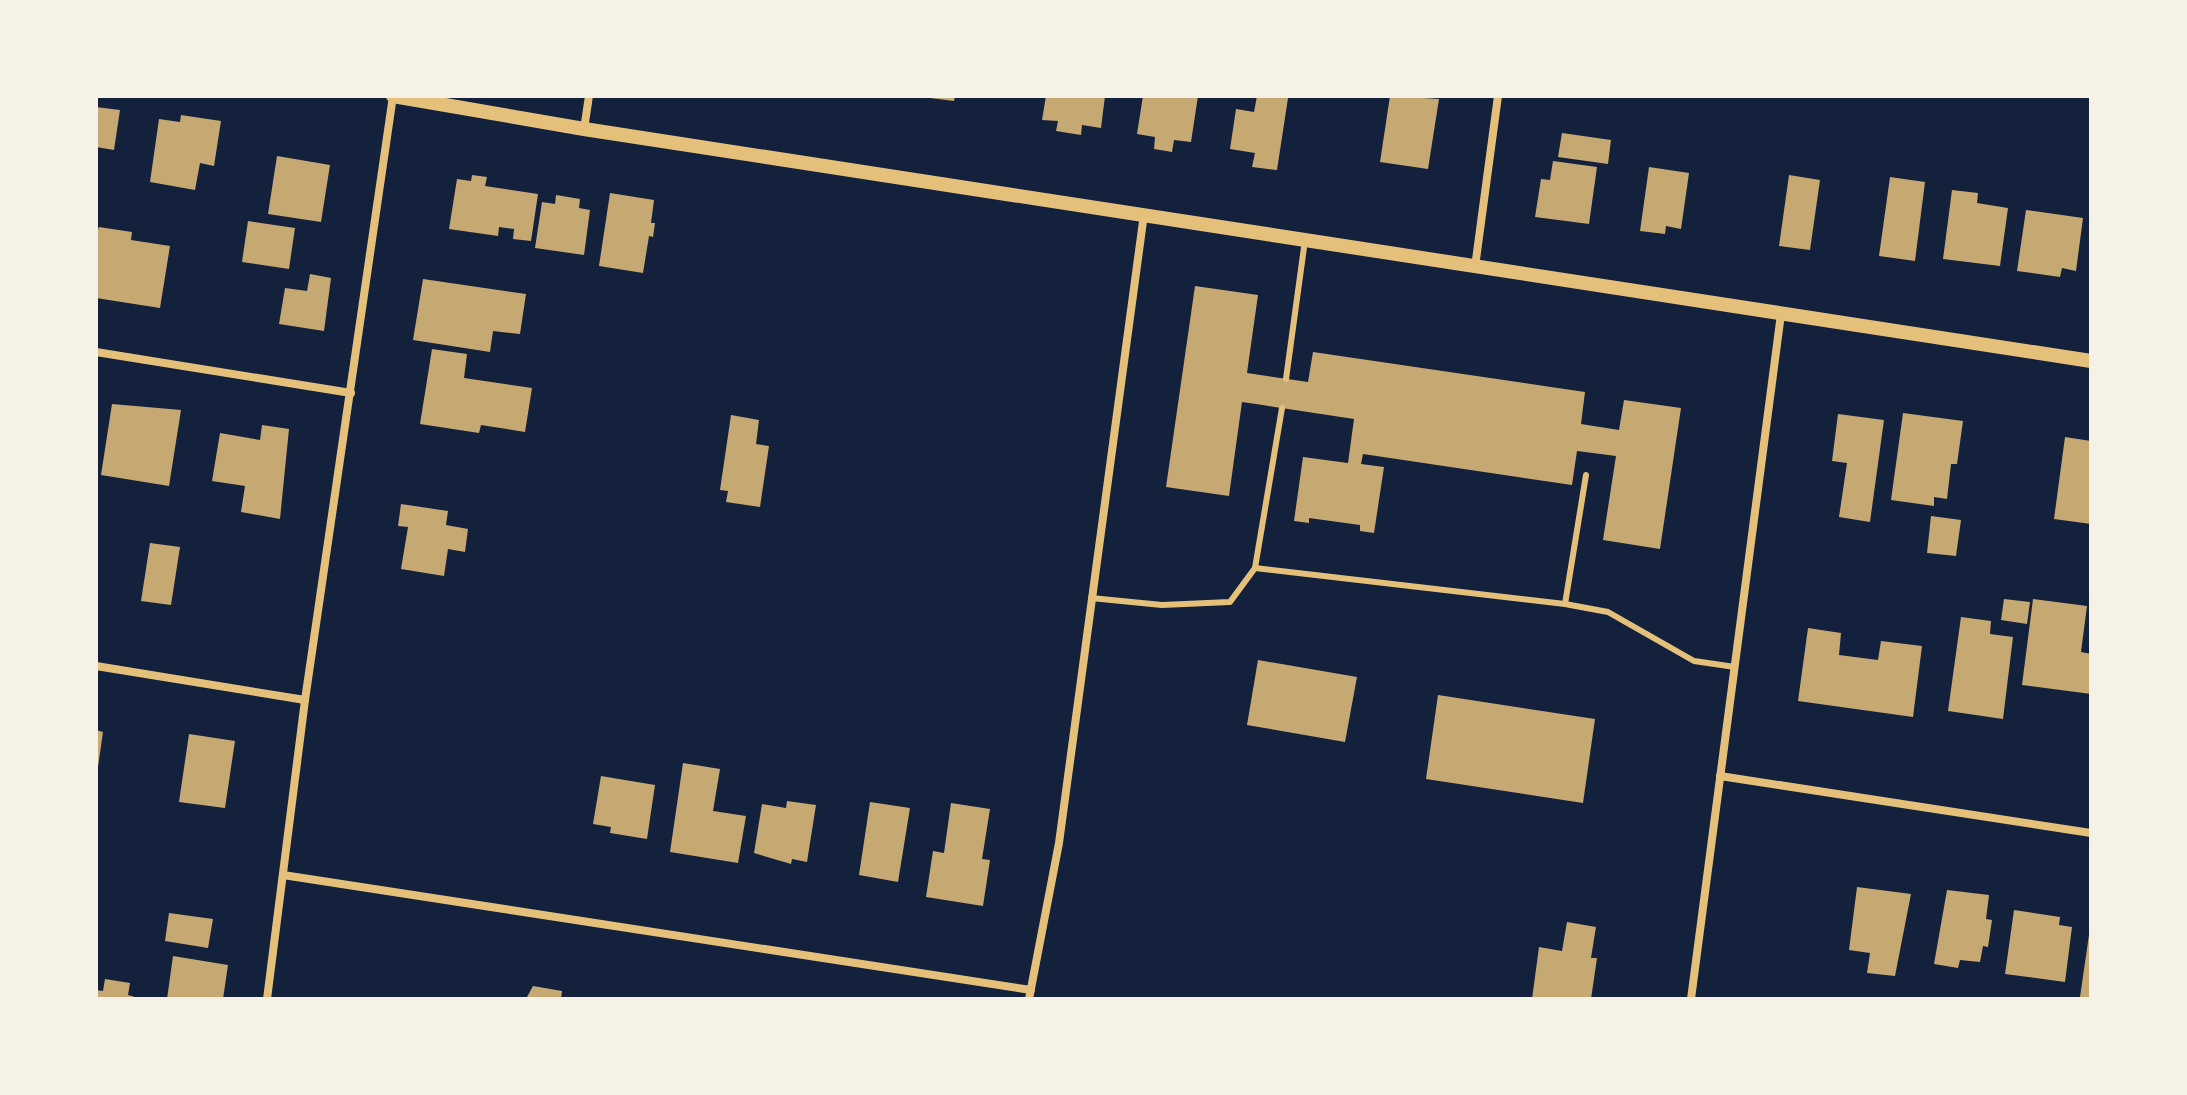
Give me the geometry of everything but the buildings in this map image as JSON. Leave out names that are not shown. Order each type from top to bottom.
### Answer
[{"type":"street","points":[[267,999],[305,700],[393,96],[584,129],[2091,361]]},
{"type":"street","points":[[584,129],[589,96]]},
{"type":"street","points":[[1475,267],[1498,96]]},
{"type":"street","points":[[283,875],[1030,995],[1059,843],[1144,214]]},
{"type":"street","points":[[1691,999],[1781,314]]},
{"type":"street","points":[[96,352],[351,393]]},
{"type":"street","points":[[96,666],[305,700]]},
{"type":"street","points":[[1720,776],[2091,833]]},
{"type":"lane","points":[[1286,379],[1305,240]]},
{"type":"lane","points":[[1091,598],[1162,605],[1230,602],[1255,568],[1282,408]]},
{"type":"lane","points":[[1565,604],[1586,475]]},
{"type":"lane","points":[[1255,568],[1565,604],[1608,612],[1694,661],[1735,667]]}]
